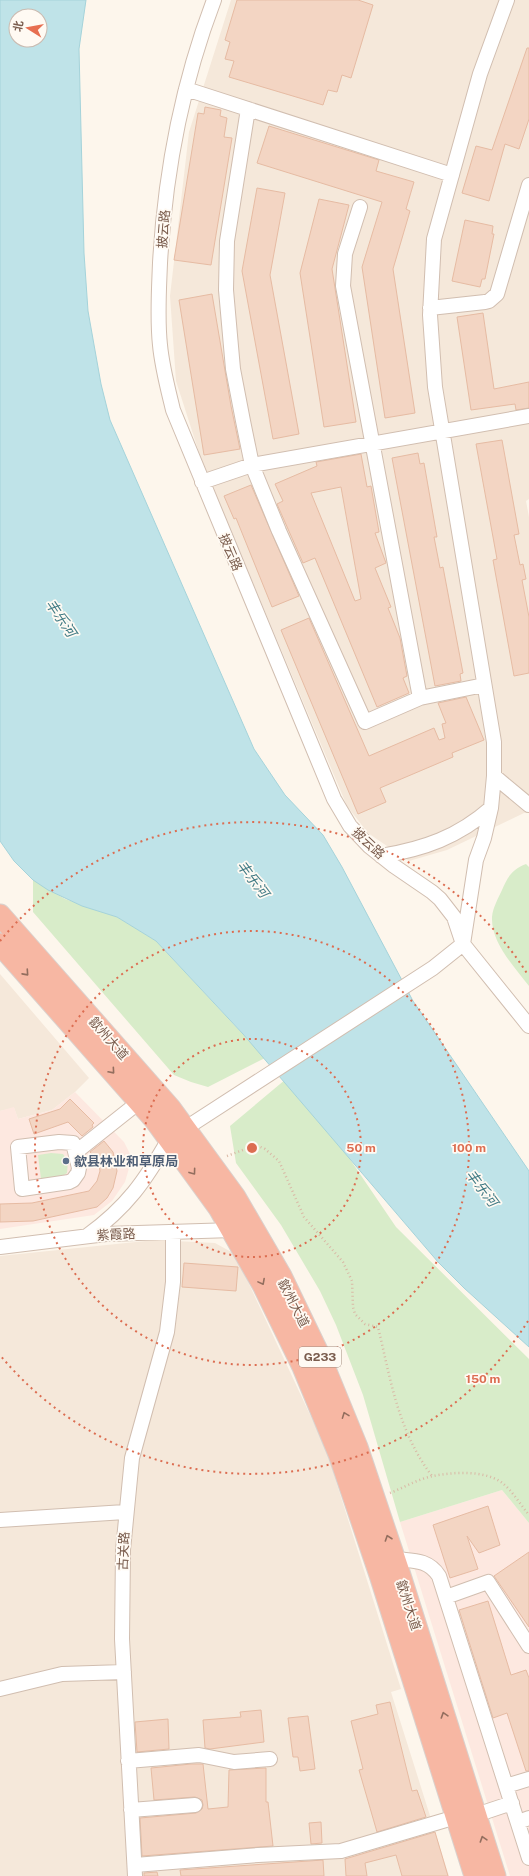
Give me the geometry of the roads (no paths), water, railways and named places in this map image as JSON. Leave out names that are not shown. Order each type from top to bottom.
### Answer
[{"type":"highway","name":"歙州大道","points":[[0,915],[165,1102],[177,1133],[284,1325],[304,1367],[339,1454],[380,1575],[466,1816],[495,1876]]},
{"type":"highway","name":"歙州大道","points":[[0,944],[139,1102],[177,1133],[210,1163],[235,1197],[259,1236],[301,1316],[340,1403],[395,1559],[466,1816],[475,1876]]},
{"type":"street","name":"披云路","points":[[214,0],[199,42],[186,88],[171,161],[166,200],[162,241],[158,325],[163,366],[173,410],[334,799],[350,826],[361,838],[381,856],[440,899],[454,917],[463,944],[529,1026]]},
{"type":"street","points":[[87,1236],[117,1212],[134,1194],[177,1133],[433,968],[463,944],[476,860],[484,838],[490,808],[494,776],[494,742],[442,431],[432,363],[430,308],[434,239],[480,74],[507,0]]},
{"type":"street","points":[[186,88],[452,175]]},
{"type":"street","points":[[248,109],[227,241],[226,290],[233,369],[252,465],[279,531],[365,722],[420,698],[484,685]]},
{"type":"street","points":[[430,308],[485,302],[489,301],[497,294],[529,185]]},
{"type":"street","points":[[360,207],[345,254],[343,286],[420,698]]},
{"type":"street","points":[[202,482],[252,465],[529,416]]},
{"type":"street","points":[[494,776],[529,805]]},
{"type":"street","points":[[381,856],[423,847],[451,836],[474,823],[490,808]]},
{"type":"street","points":[[76,1152],[139,1102]]},
{"type":"street","points":[[73,1142],[76,1152],[79,1168],[73,1180],[69,1182],[22,1189],[18,1147],[73,1142]]},
{"type":"street","name":"紫霞路","points":[[0,1247],[106,1234],[232,1230]]},
{"type":"street","name":"古关路","points":[[135,1871],[128,1761],[121,1595],[125,1512],[132,1458],[167,1332],[173,1282],[173,1232]]},
{"type":"street","points":[[0,1520],[125,1512]]},
{"type":"street","points":[[395,1559],[418,1561],[430,1565],[439,1576],[506,1786],[512,1803],[523,1820],[529,1858]]},
{"type":"street","points":[[446,1597],[488,1582],[529,1646]]},
{"type":"street","points":[[0,1689],[62,1674],[124,1672]]},
{"type":"street","points":[[128,1761],[199,1754],[234,1762],[270,1759]]},
{"type":"street","points":[[506,1786],[529,1779]]},
{"type":"street","points":[[135,1871],[258,1855],[341,1852],[512,1803]]},
{"type":"street","points":[[131,1810],[195,1805]]},
{"type":"water","name":"丰乐河","points":[[0,0],[86,0],[79,49],[84,253],[88,311],[101,384],[110,420],[254,749],[285,795],[323,835],[342,867],[413,1001],[529,1171],[529,1347],[464,1288],[438,1262],[243,1034],[156,941],[117,917],[82,906],[48,890],[33,880],[14,861],[0,841]]},
{"type":"place","name":"歙县林业和草原局","points":[[66,1161]]}]
